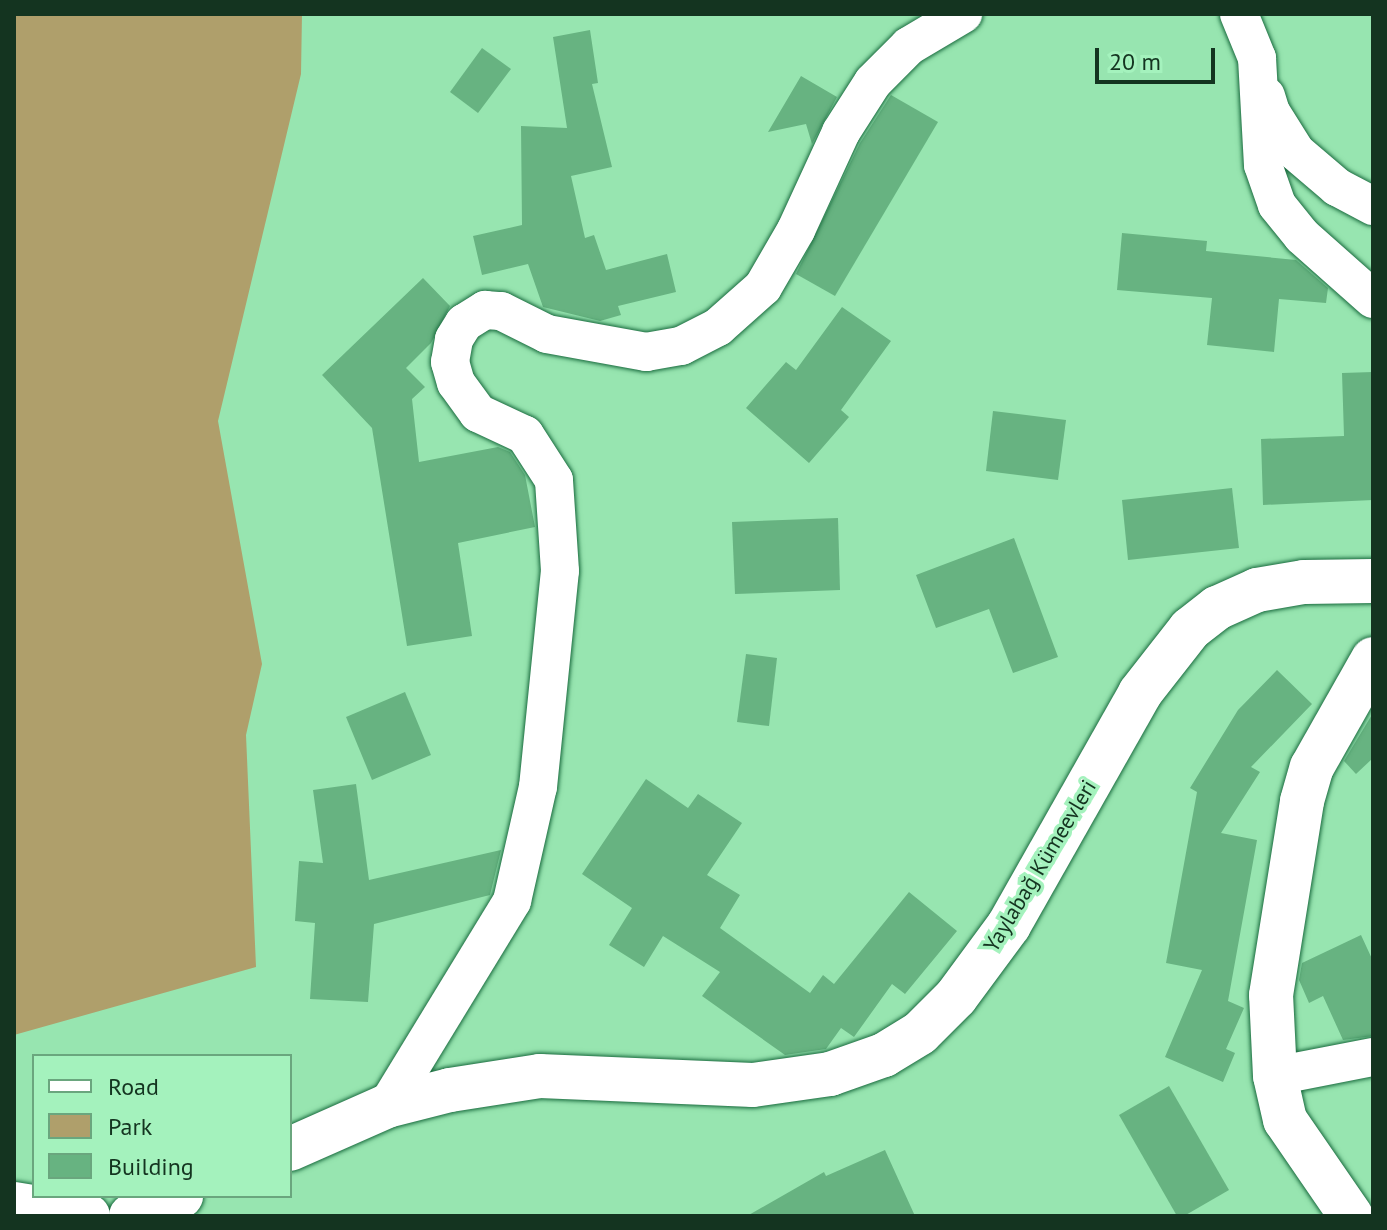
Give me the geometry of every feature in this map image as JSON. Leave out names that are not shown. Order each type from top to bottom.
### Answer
[{"type":"street","points":[[387,1106],[512,901],[538,787],[560,571],[554,480],[525,435],[478,413],[456,383],[450,362],[454,339],[464,323],[485,310],[501,311],[547,334],[646,352],[681,346],[718,327],[763,287],[796,230],[841,132],[873,82],[909,46],[963,14]]},
{"type":"street","points":[[1239,14],[1257,58],[1271,112],[1296,152],[1337,187],[1373,206]]},
{"type":"street","points":[[1257,58],[1263,165],[1277,205],[1302,236],[1373,299]]},
{"type":"street","name":"Yaylabağ Kümeevleri","points":[[292,1148],[387,1106],[450,1090],[540,1076],[753,1085],[830,1074],[884,1055],[920,1033],[956,997],[1009,925],[1140,693],[1190,629],[1217,608],[1257,590],[1304,582],[1373,581]]},
{"type":"street","points":[[1351,1216],[1298,1145],[1285,1120],[1275,1076],[1271,995],[1302,801],[1312,767],[1373,659]]},
{"type":"street","points":[[1275,1076],[1373,1057]]},
{"type":"street","points":[[131,1216],[176,1198]]},
{"type":"street","points":[[14,1204],[88,1216]]},
{"type":"green space","points":[[14,14],[302,14],[301,74],[218,421],[262,664],[246,735],[256,967],[14,1035]]},
{"type":"building","points":[[590,30],[598,83],[592,84],[612,167],[571,176],[585,238],[594,235],[606,270],[667,254],[676,292],[618,306],[621,315],[600,321],[543,307],[528,264],[482,275],[473,236],[522,225],[521,126],[567,128],[553,37]]},
{"type":"building","points":[[482,48],[511,69],[478,113],[450,92]]},
{"type":"building","points":[[801,76],[837,97],[812,144],[806,124],[768,132]]},
{"type":"building","points":[[891,95],[938,122],[835,296],[796,274],[860,143]]},
{"type":"building","points":[[1122,233],[1207,241],[1206,251],[1296,260],[1328,288],[1326,303],[1279,299],[1274,352],[1207,345],[1212,298],[1117,290]]},
{"type":"building","points":[[423,278],[450,306],[431,343],[406,368],[425,387],[412,399],[419,462],[498,447],[510,452],[525,475],[535,527],[458,543],[472,636],[407,646],[372,428],[322,375]]},
{"type":"building","points":[[842,307],[891,341],[841,410],[849,417],[809,463],[746,408],[786,362],[796,370]]},
{"type":"building","points":[[1373,372],[1373,500],[1263,505],[1261,439],[1344,436],[1342,373]]},
{"type":"building","points":[[993,411],[1066,420],[1058,480],[986,471]]},
{"type":"building","points":[[1232,488],[1239,548],[1128,560],[1122,500]]},
{"type":"building","points":[[838,518],[840,590],[735,594],[732,522]]},
{"type":"building","points":[[1014,538],[1058,657],[1013,673],[989,609],[936,628],[916,575]]},
{"type":"building","points":[[746,654],[777,658],[769,726],[737,722]]},
{"type":"building","points":[[1277,670],[1312,704],[1251,767],[1260,772],[1221,833],[1257,840],[1228,1001],[1244,1008],[1226,1049],[1235,1053],[1223,1082],[1165,1057],[1202,970],[1166,963],[1197,792],[1190,788],[1238,710]]},
{"type":"building","points":[[405,692],[431,755],[372,780],[346,717]]},
{"type":"building","points":[[1373,713],[1373,758],[1356,774],[1344,761]]},
{"type":"building","points":[[646,779],[688,808],[698,794],[742,823],[707,875],[740,895],[720,928],[810,993],[823,975],[834,984],[909,892],[957,931],[905,994],[892,984],[854,1037],[841,1028],[826,1049],[785,1055],[702,996],[720,972],[663,936],[644,967],[609,945],[632,908],[582,874]]},
{"type":"building","points":[[356,784],[369,880],[501,850],[490,895],[374,924],[368,1002],[310,999],[315,923],[295,921],[299,861],[323,863],[313,790]]},
{"type":"building","points":[[1361,935],[1373,961],[1373,1036],[1343,1040],[1323,996],[1309,1003],[1299,980],[1302,963]]},
{"type":"building","points":[[1169,1086],[1229,1190],[1184,1216],[1177,1216],[1119,1115]]},
{"type":"building","points":[[885,1150],[915,1216],[747,1216],[824,1172],[826,1176]]}]
